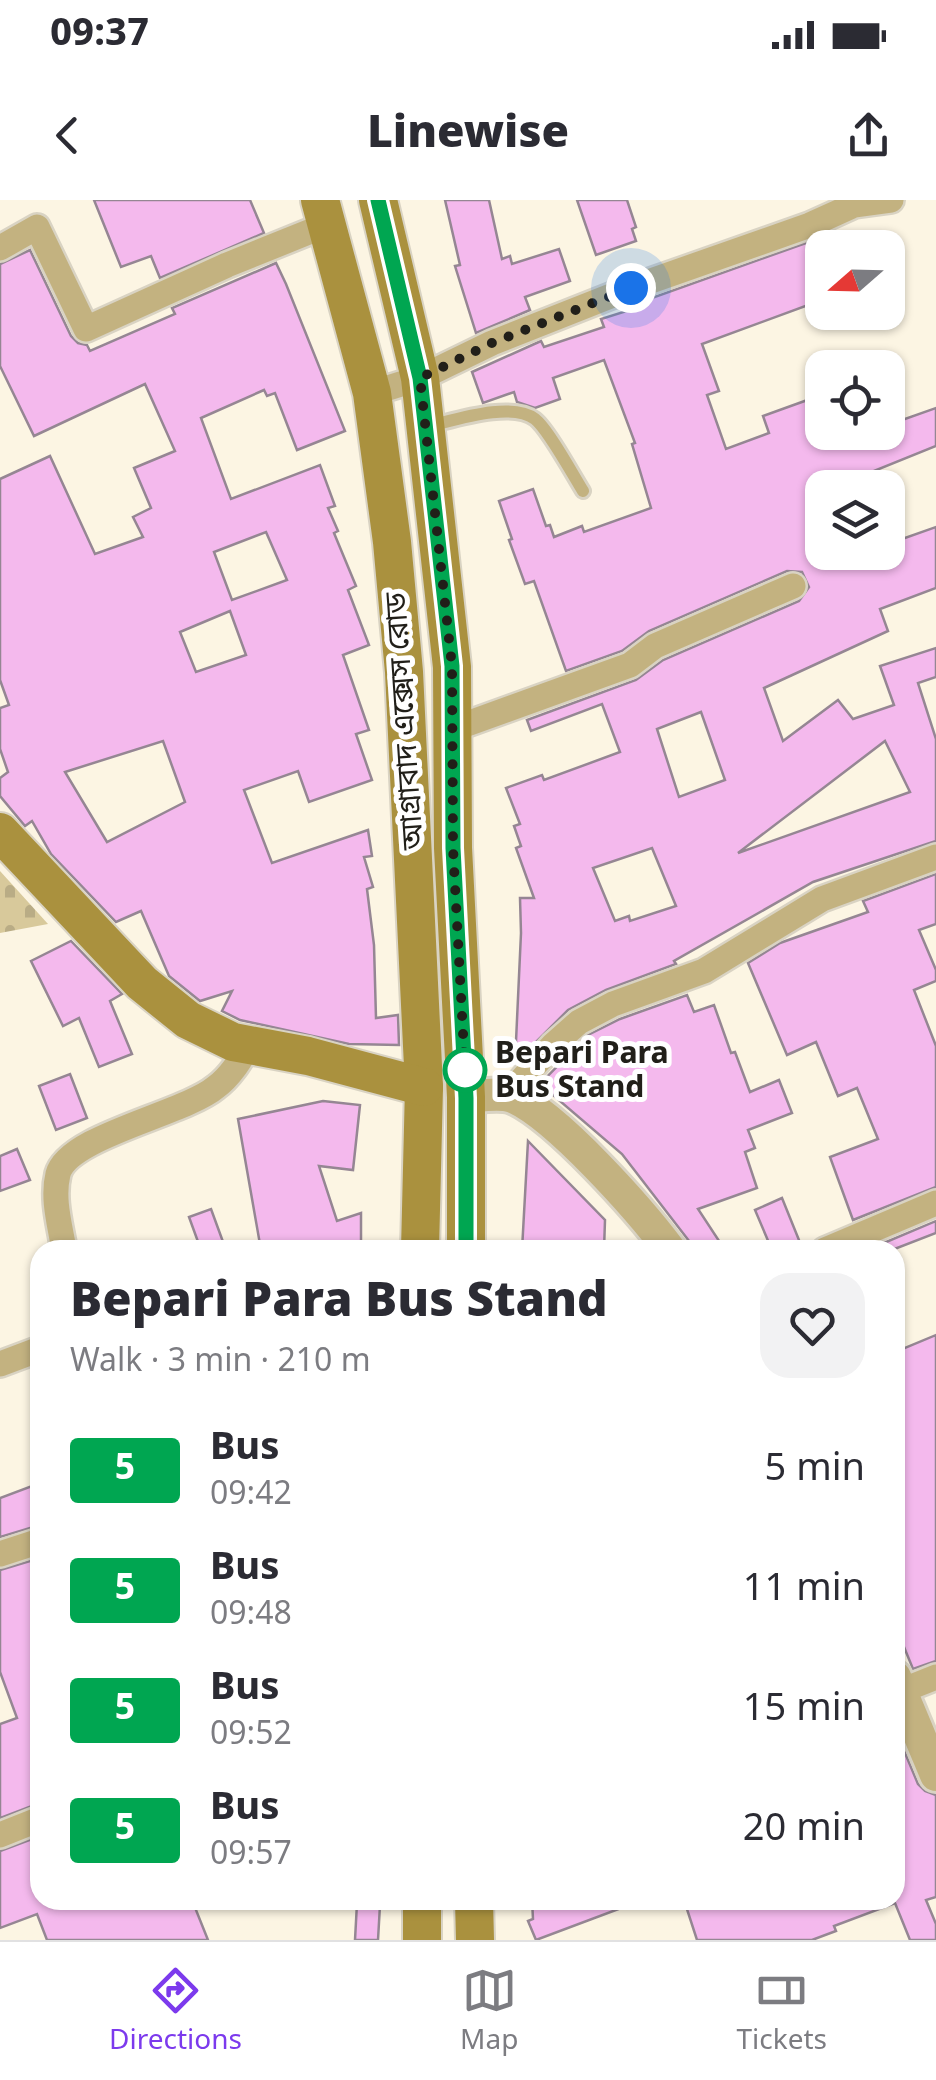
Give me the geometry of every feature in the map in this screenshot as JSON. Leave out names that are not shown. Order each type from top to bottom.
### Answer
[{"type":"main road","name":"আগ্রাবাদ এক্সেস রোড","points":[[378,200],[420,378],[452,666],[453,848],[466,1098],[466,1240]]},
{"type":"main road","name":"আগ্রাবাদ এক্সেস রোড","points":[[323,213],[372,393],[392,542],[404,672],[424,1087],[420,1240]]},
{"type":"main road","points":[[0,832],[142,983],[188,1020],[233,1042],[308,1056],[424,1087]]},
{"type":"main road","points":[[422,1910],[422,1940]]},
{"type":"main road","points":[[474,1910],[475,1940]]},
{"type":"street","points":[[372,393],[420,378],[492,343],[631,288],[854,205],[891,200]]},
{"type":"street","points":[[0,248],[37,227],[86,329],[226,265],[323,213]]},
{"type":"street","points":[[452,729],[630,665],[655,646],[793,586]]},
{"type":"street","points":[[508,1095],[579,1022],[613,1004],[704,971],[822,900],[936,858]]},
{"type":"street","points":[[62,1240],[55,1197],[59,1170],[73,1152],[216,1088],[236,1067],[248,1045]]},
{"type":"street","points":[[466,1098],[508,1095],[531,1108],[568,1138],[661,1240]]},
{"type":"street","points":[[849,1240],[936,1203]]},
{"type":"street","points":[[0,1364],[30,1353]]},
{"type":"street","points":[[0,1554],[30,1544]]},
{"type":"street","points":[[905,1683],[936,1676]]},
{"type":"street","points":[[905,1701],[936,1776]]},
{"type":"street","points":[[0,1835],[30,1823]]},
{"type":"lane","points":[[426,426],[487,413],[512,412],[535,419],[583,491]]},
{"type":"green space","points":[[0,871],[48,924],[0,933]]},
{"type":"building","points":[[94,200],[250,200],[264,233],[160,278],[151,256],[121,267]]},
{"type":"building","points":[[445,200],[489,200],[502,259],[510,256],[512,264],[559,249],[570,281],[525,297],[530,310],[476,333],[455,266],[460,265]]},
{"type":"building","points":[[577,200],[627,200],[636,227],[632,229],[636,241],[596,255]]},
{"type":"building","points":[[805,243],[805,306],[702,344],[719,391],[707,395],[726,449],[769,433],[763,416],[805,401],[805,450],[905,450],[905,419],[936,408],[936,446],[877,470],[805,470],[805,570],[905,570],[905,538],[936,527],[936,588],[880,609],[888,631],[764,688],[783,741],[838,700],[853,719],[894,705],[880,666],[936,648],[936,677],[918,683],[936,739],[936,841],[813,882],[674,961],[676,964],[606,990],[568,1010],[515,1063],[520,898],[534,898],[516,848],[521,846],[514,826],[520,824],[506,788],[542,775],[544,780],[620,752],[602,704],[531,731],[527,720],[636,680],[663,660],[799,601],[809,587],[802,572],[787,571],[649,631],[622,651],[566,671],[534,581],[525,584],[499,501],[533,489],[554,537],[582,526],[584,532],[651,508],[632,444],[635,443],[604,360],[553,378],[560,399],[535,408],[517,402],[514,392],[483,403],[472,372],[541,341],[544,347],[604,327],[601,319],[630,310],[629,306]],"holes":[[[701,712],[725,780],[679,797],[657,729]],[[885,741],[910,792],[738,853]],[[652,848],[676,906],[630,921],[629,916],[615,921],[593,868]]]},
{"type":"building","points":[[30,250],[71,336],[90,351],[175,314],[172,308],[276,263],[345,431],[297,450],[275,393],[267,396],[264,390],[201,418],[231,499],[320,465],[335,506],[328,508],[338,531],[334,533],[356,586],[348,590],[369,645],[343,655],[369,730],[356,734],[372,780],[309,802],[298,771],[244,790],[272,863],[368,830],[372,856],[364,857],[373,887],[367,889],[374,945],[376,1018],[398,1015],[399,1045],[349,1044],[240,1020],[222,1011],[232,991],[200,1001],[169,976],[141,911],[116,922],[51,854],[32,821],[25,826],[0,796],[0,778],[8,772],[0,749],[0,708],[9,705],[0,680],[0,479],[50,456],[95,554],[143,537],[133,517],[151,508],[134,468],[175,451],[145,384],[34,436],[0,366],[0,264]],"holes":[[[266,532],[287,580],[232,600],[214,552]],[[230,611],[246,655],[196,672],[180,632]],[[163,741],[185,802],[107,842],[65,772]]]},
{"type":"building","points":[[936,874],[936,924],[919,930],[936,970],[936,981],[914,990],[936,1046],[936,1187],[853,1220],[830,1157],[878,1139],[857,1088],[838,1096],[816,1042],[787,1055],[748,963],[780,943],[868,912],[863,901]]},
{"type":"building","points":[[71,941],[122,994],[110,1001],[132,1054],[99,1067],[79,1018],[63,1026],[31,961]]},
{"type":"building","points":[[687,995],[694,1012],[714,1005],[750,1092],[779,1080],[792,1113],[748,1130],[755,1148],[745,1152],[757,1188],[698,1209],[718,1240],[688,1240],[622,1154],[540,1084],[588,1035]]},
{"type":"building","points":[[70,1074],[87,1118],[56,1130],[39,1086]]},
{"type":"building","points":[[323,1101],[360,1105],[353,1170],[319,1166],[337,1221],[361,1213],[361,1240],[259,1240],[238,1119]]},
{"type":"building","points":[[528,1141],[605,1220],[604,1240],[523,1240]]},
{"type":"building","points":[[17,1149],[30,1180],[0,1191],[0,1156]]},
{"type":"building","points":[[782,1198],[799,1240],[768,1240],[755,1210]]},
{"type":"building","points":[[211,1209],[222,1240],[197,1240],[189,1217]]},
{"type":"building","points":[[936,1221],[936,1233],[905,1245],[905,1240],[891,1240]]},
{"type":"building","points":[[936,1335],[936,1661],[913,1669],[905,1649],[905,1348]]},
{"type":"building","points":[[30,1487],[30,1528],[0,1537],[0,1498]]},
{"type":"building","points":[[30,1561],[30,1807],[0,1818],[0,1724],[17,1718],[0,1672],[0,1570]]},
{"type":"building","points":[[905,1753],[918,1784],[936,1795],[936,1897],[926,1900],[936,1924],[936,1940],[910,1940],[898,1910],[905,1910]]},
{"type":"building","points":[[30,1840],[30,1910],[196,1910],[208,1940],[47,1940],[37,1914],[0,1928],[0,1851]]},
{"type":"building","points":[[357,1910],[380,1910],[378,1940],[355,1940]]},
{"type":"building","points":[[533,1910],[616,1910],[536,1940],[528,1921],[533,1919]]},
{"type":"building","points":[[687,1910],[876,1910],[834,1926],[836,1931],[812,1940],[697,1940]]},
{"type":"bus line","name":"5","points":[[378,200],[420,378],[452,666],[453,848],[466,1098],[466,1240]]},
{"type":"place","name":"Bepari Para Bus Stand","points":[[465,1070]]},
{"type":"route","points":[[465,1070],[453,848],[452,666],[420,378],[492,343],[631,288]]}]
